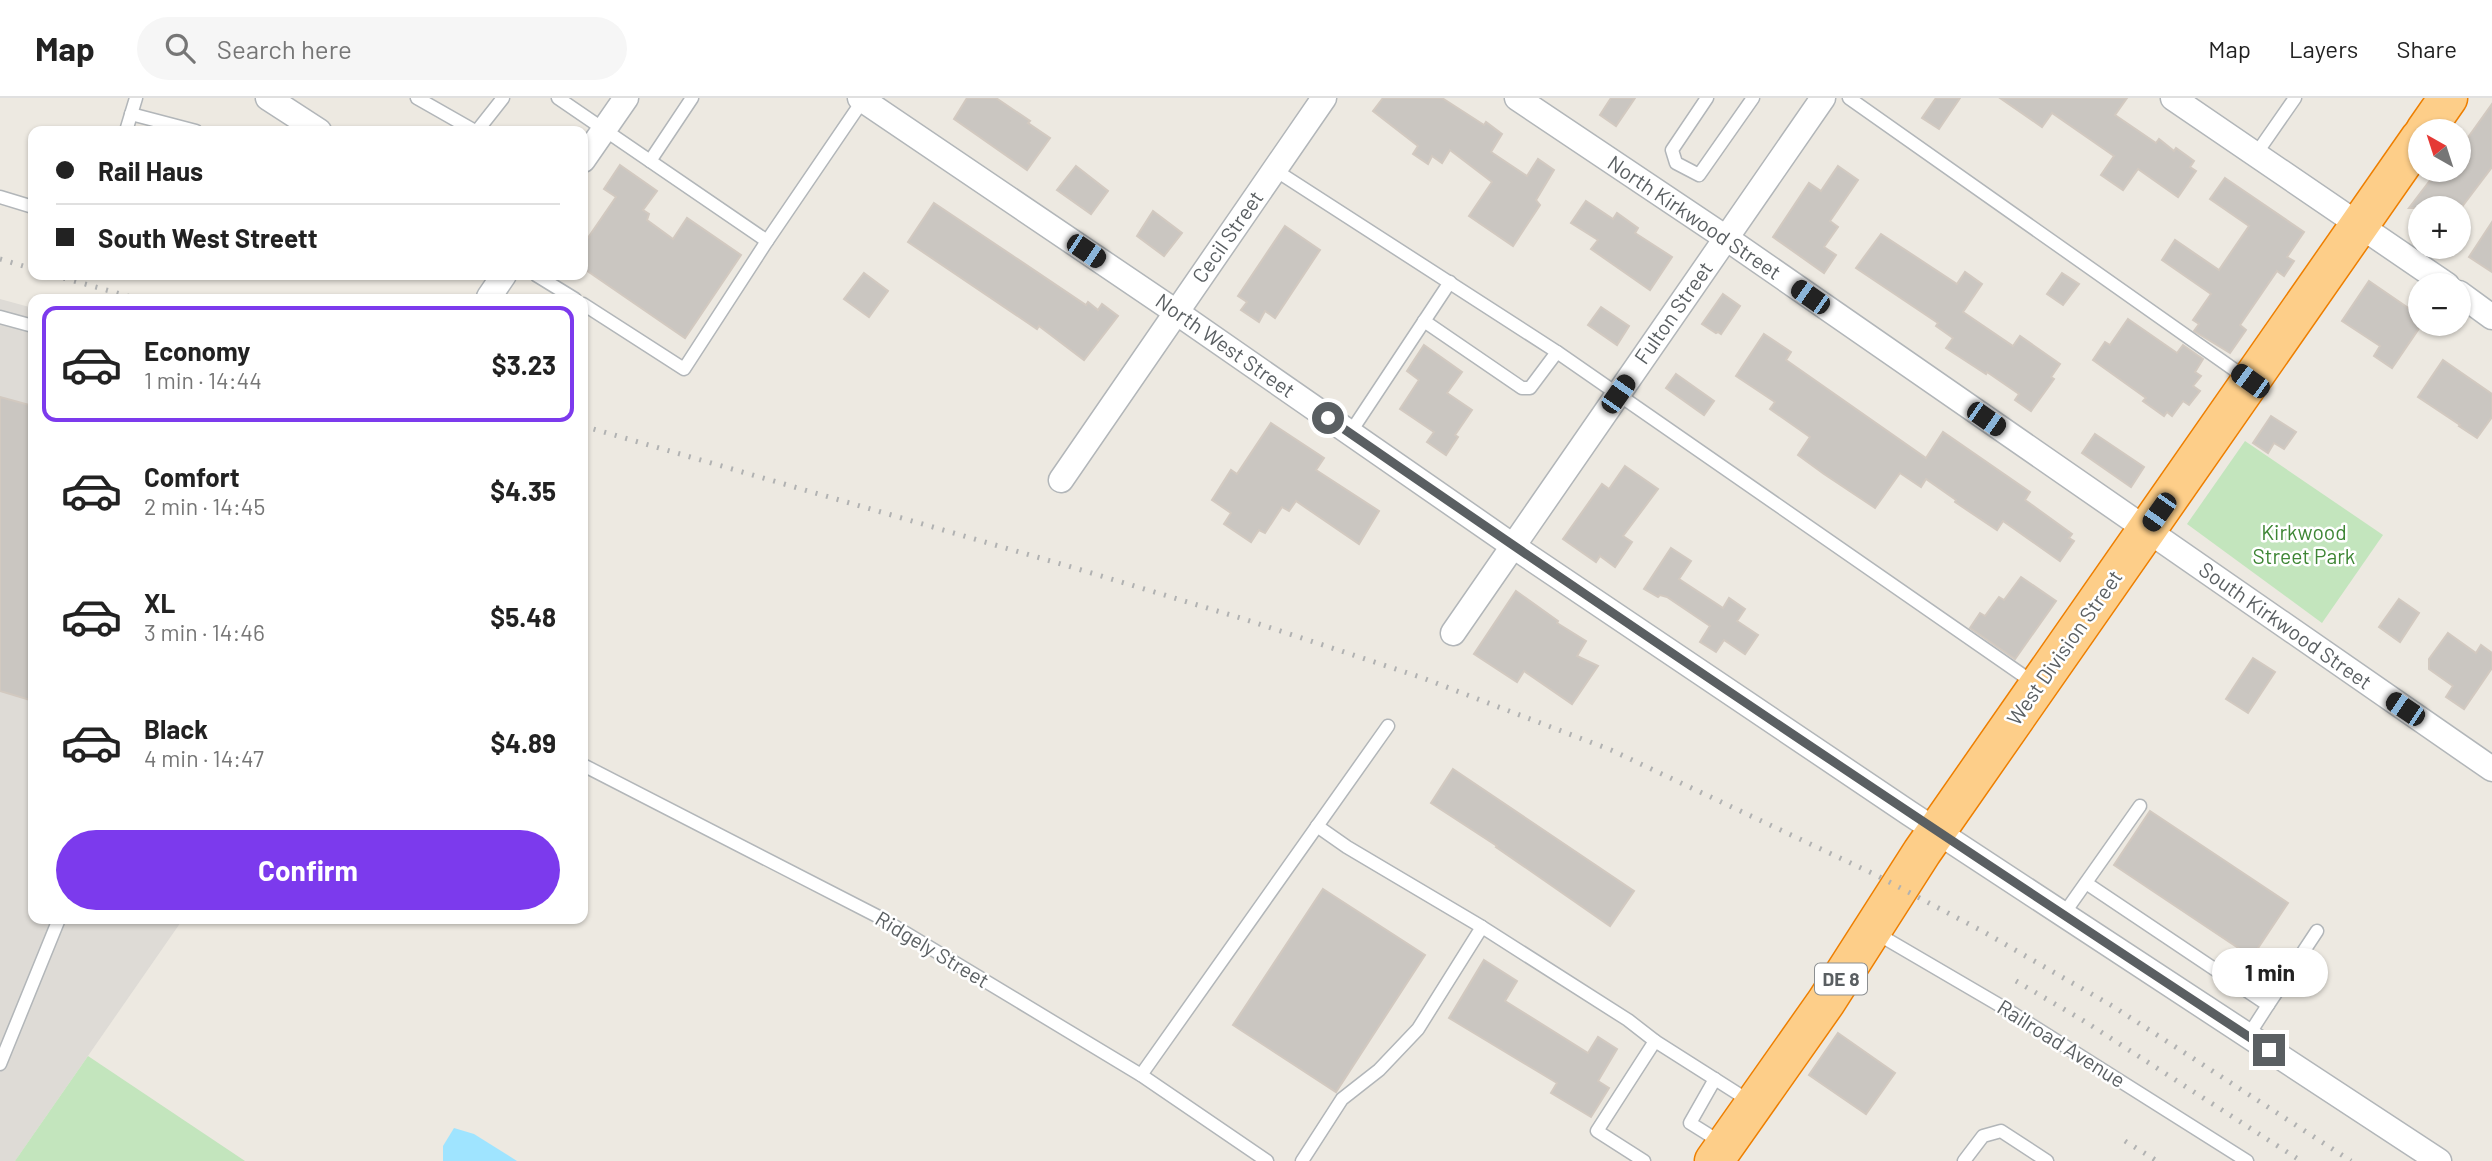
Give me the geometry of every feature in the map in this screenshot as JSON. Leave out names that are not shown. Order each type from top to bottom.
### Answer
[{"type":"highway","points":[[2433,119],[2448,98]]},
{"type":"highway","name":"West Division Street","points":[[1720,1153],[1937,832],[2408,156]]},
{"type":"street","points":[[268,98],[311,126]]},
{"type":"street","points":[[588,153],[626,98]]},
{"type":"street","name":"Cecil Street","points":[[1061,480],[1324,98]]},
{"type":"street","name":"North Kirkwood Street","points":[[1517,98],[1726,238],[2146,530]]},
{"type":"street","name":"Fulton Street","points":[[1453,633],[1822,98]]},
{"type":"street","points":[[2173,98],[2430,273]]},
{"type":"street","name":"North West Street","points":[[861,99],[1176,312],[1513,546],[1937,832],[2439,1161]]},
{"type":"street","points":[[2471,302],[2492,317]]},
{"type":"street","name":"South Kirkwood Street","points":[[2146,530],[2492,769]]},
{"type":"lane","points":[[127,126],[136,98]]},
{"type":"lane","points":[[417,98],[467,126]]},
{"type":"lane","points":[[480,126],[503,98]]},
{"type":"lane","points":[[558,98],[767,240]]},
{"type":"lane","points":[[650,161],[692,98]]},
{"type":"lane","points":[[1707,98],[1672,150],[1676,163],[1699,175],[1753,98]]},
{"type":"lane","points":[[1849,98],[2250,381]]},
{"type":"lane","points":[[2256,154],[2295,98]]},
{"type":"lane","points":[[588,307],[684,369],[861,99]]},
{"type":"lane","points":[[131,114],[177,126]]},
{"type":"lane","points":[[1275,170],[1556,352],[2038,686]]},
{"type":"lane","points":[[0,197],[28,205]]},
{"type":"lane","points":[[544,280],[567,294]]},
{"type":"lane","points":[[1350,433],[1450,282]]},
{"type":"lane","points":[[0,317],[28,325]]},
{"type":"lane","points":[[1424,321],[1522,388],[1530,388],[1556,352]]},
{"type":"lane","points":[[1141,1075],[1388,726]]},
{"type":"lane","name":"Ridgely Street","points":[[588,768],[879,918],[1141,1075],[1267,1161]]},
{"type":"lane","points":[[2063,915],[2140,806]]},
{"type":"lane","points":[[1317,826],[1347,847],[1482,927],[1755,1104]]},
{"type":"lane","points":[[2086,883],[2268,1005]]},
{"type":"lane","points":[[0,1064],[57,924]]},
{"type":"lane","points":[[1302,1161],[1342,1099],[1379,1070],[1418,1030],[1482,927]]},
{"type":"lane","name":"Railroad Avenue","points":[[1872,931],[2006,1009],[2247,1161]]},
{"type":"lane","points":[[2248,1036],[2317,931]]},
{"type":"lane","points":[[1644,1161],[1597,1131],[1655,1041]]},
{"type":"lane","points":[[1715,1079],[1690,1123],[1720,1153]]},
{"type":"lane","points":[[1964,1161],[1983,1136],[2001,1131],[2047,1161]]},
{"type":"shaded area","points":[[0,299],[28,307],[28,924],[180,924],[15,1161],[0,1161]]},
{"type":"green space","name":"Kirkwood Street Park","points":[[2245,441],[2383,535],[2322,623],[2187,524]]},
{"type":"green space","points":[[88,1056],[245,1161],[15,1161]]},
{"type":"water","points":[[454,1128],[474,1134],[517,1161],[443,1161],[443,1146]]},
{"type":"building","points":[[967,98],[996,98],[1050,138],[1027,170],[954,119]]},
{"type":"building","points":[[1383,98],[1442,98],[1502,134],[1491,152],[1527,176],[1538,159],[1554,170],[1536,200],[1540,205],[1513,246],[1469,216],[1492,182],[1450,150],[1442,163],[1432,156],[1428,164],[1413,154],[1418,146],[1373,111]]},
{"type":"building","points":[[1611,98],[1635,98],[1616,126],[1600,115]]},
{"type":"building","points":[[1936,98],[1960,98],[1939,129],[1922,118]]},
{"type":"building","points":[[2000,98],[2127,98],[2115,115],[2156,143],[2159,139],[2174,151],[2176,148],[2194,161],[2190,167],[2196,171],[2178,197],[2138,169],[2123,190],[2101,175],[2114,156],[2052,113],[2042,127]]},
{"type":"building","points":[[2492,104],[2492,167],[2470,196],[2418,196],[2429,182],[2471,182],[2471,133]]},
{"type":"building","points":[[620,165],[657,191],[643,210],[649,214],[647,220],[673,239],[687,218],[741,255],[685,338],[588,271],[588,238],[616,197],[604,189]]},
{"type":"building","points":[[1076,166],[1108,191],[1091,214],[1057,190]]},
{"type":"building","points":[[1838,166],[1858,180],[1830,221],[1838,227],[1824,247],[1836,255],[1824,273],[1773,237],[1809,183],[1821,191]]},
{"type":"building","points":[[2225,178],[2304,232],[2287,257],[2294,261],[2284,276],[2277,271],[2240,325],[2246,330],[2230,353],[2194,331],[2199,324],[2193,320],[2211,294],[2162,260],[2175,240],[2219,270],[2249,226],[2210,199]]},
{"type":"building","points":[[1586,201],[1613,219],[1617,213],[1638,228],[1635,233],[1672,257],[1650,290],[1591,249],[1598,240],[1571,223]]},
{"type":"building","points":[[934,203],[1086,305],[1088,302],[1098,310],[1102,304],[1118,316],[1084,360],[1039,326],[1037,329],[908,242]]},
{"type":"building","points":[[1153,211],[1182,233],[1164,256],[1137,236]]},
{"type":"building","points":[[2492,222],[2492,272],[2471,258],[2471,254]]},
{"type":"building","points":[[1285,226],[1320,250],[1275,318],[1265,311],[1259,322],[1241,310],[1247,302],[1238,296]]},
{"type":"building","points":[[1881,234],[1957,284],[1965,272],[1982,284],[1963,312],[2013,346],[2020,336],[2060,364],[2051,377],[2054,379],[2031,411],[2015,400],[2019,394],[1946,348],[1953,338],[1936,326],[1938,323],[1856,268]]},
{"type":"building","points":[[864,273],[888,291],[869,317],[844,299]]},
{"type":"building","points":[[2062,273],[2079,284],[2063,305],[2047,294]]},
{"type":"building","points":[[2369,281],[2408,308],[2408,336],[2414,336],[2392,368],[2374,356],[2380,346],[2342,321]]},
{"type":"building","points":[[1723,294],[1740,306],[1721,334],[1702,324]]},
{"type":"building","points":[[1601,307],[1629,326],[1617,345],[1588,325]]},
{"type":"building","points":[[2128,319],[2177,353],[2183,345],[2203,359],[2195,372],[2201,376],[2193,386],[2200,391],[2189,405],[2183,401],[2172,416],[2167,412],[2164,416],[2143,401],[2146,398],[2093,360],[2105,342],[2110,345]]},
{"type":"building","points":[[1764,334],[1791,352],[1786,360],[1926,458],[1943,432],[2030,492],[2025,500],[2072,534],[2069,538],[2074,541],[2060,561],[2003,521],[1997,530],[1926,479],[1921,487],[1900,473],[1875,508],[1798,455],[1810,437],[1770,409],[1775,402],[1736,376]]},
{"type":"building","points":[[1424,345],[1462,372],[1447,393],[1472,410],[1455,435],[1458,437],[1446,455],[1427,442],[1434,432],[1400,409],[1419,380],[1407,371]]},
{"type":"building","points":[[2443,360],[2492,394],[2492,417],[2477,438],[2418,397]]},
{"type":"building","points":[[1676,374],[1714,401],[1704,415],[1666,388]]},
{"type":"building","points":[[0,397],[28,405],[28,699],[0,691]]},
{"type":"building","points":[[2271,416],[2296,432],[2284,449],[2274,443],[2268,453],[2253,443]]},
{"type":"building","points":[[1271,423],[1324,458],[1316,470],[1379,511],[1359,544],[1296,501],[1289,511],[1282,507],[1265,533],[1259,530],[1251,542],[1224,524],[1231,513],[1212,500],[1231,470],[1237,474]]},
{"type":"building","points":[[2095,434],[2144,467],[2131,487],[2082,453]]},
{"type":"building","points":[[1625,466],[1658,489],[1623,536],[1632,542],[1615,567],[1600,556],[1596,562],[1563,539],[1602,484],[1609,489]]},
{"type":"building","points":[[1671,548],[1691,561],[1679,579],[1723,608],[1729,598],[1745,609],[1737,621],[1758,635],[1745,654],[1724,640],[1716,652],[1700,642],[1710,626],[1667,597],[1658,597],[1644,589]]},
{"type":"building","points":[[2021,577],[2056,601],[2015,659],[1970,628],[1980,613],[1985,616],[1999,597],[2004,600]]},
{"type":"building","points":[[1516,591],[1558,621],[1557,623],[1586,641],[1577,656],[1598,666],[1572,704],[1524,671],[1517,682],[1474,654]]},
{"type":"building","points":[[2399,599],[2419,613],[2400,642],[2379,627]]},
{"type":"building","points":[[2448,633],[2476,653],[2481,645],[2492,653],[2492,668],[2464,709],[2446,697],[2453,686],[2429,669],[2429,659]]},
{"type":"building","points":[[2253,658],[2275,672],[2248,713],[2226,699]]},
{"type":"building","points":[[1453,769],[1634,891],[1610,926],[1431,803]]},
{"type":"building","points":[[2150,811],[2288,903],[2252,957],[2114,865]]},
{"type":"building","points":[[1323,889],[1425,955],[1336,1092],[1233,1025]]},
{"type":"building","points":[[1484,960],[1517,981],[1505,1001],[1588,1053],[1598,1037],[1617,1049],[1598,1081],[1609,1088],[1591,1117],[1551,1093],[1557,1083],[1449,1018]]},
{"type":"building","points":[[1838,1033],[1895,1073],[1866,1114],[1809,1075]]},
{"type":"railway","points":[[0,259],[28,267]]},
{"type":"railway","points":[[71,280],[120,294]]},
{"type":"railway","points":[[588,427],[1244,619],[1423,678],[1611,750],[1876,875],[1984,932],[2114,1007],[2351,1161]]},
{"type":"railway","points":[[2016,981],[2084,1021],[2301,1161]]},
{"type":"railway","points":[[2125,1141],[2157,1161]]},
{"type":"route","points":[[1328,418],[1937,832],[2269,1050]]}]
